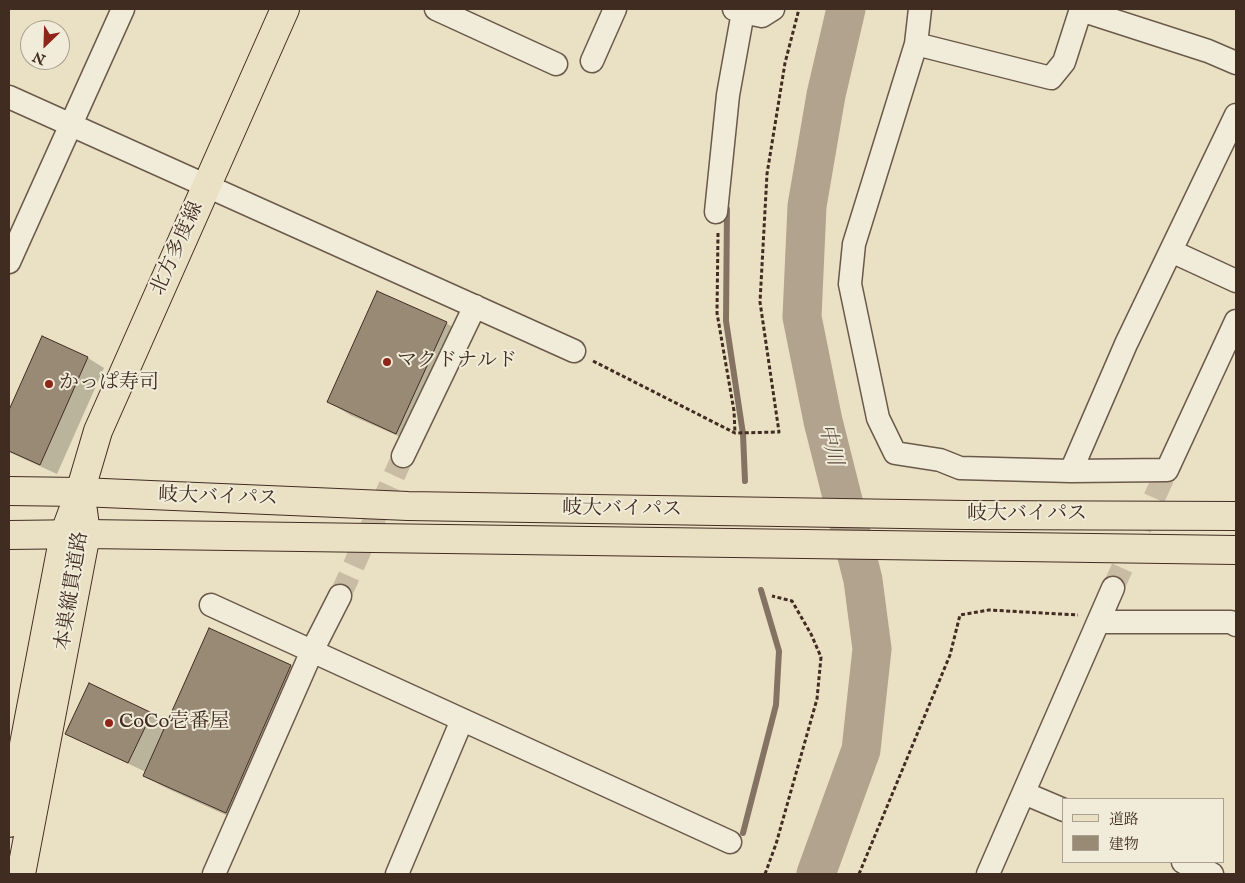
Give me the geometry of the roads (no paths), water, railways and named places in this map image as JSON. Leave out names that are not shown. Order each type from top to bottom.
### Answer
[{"type":"main road","name":"北方多度線","points":[[80,492],[98,431],[284,9]]},
{"type":"main road","name":"岐大バイパス","points":[[9,491],[80,492],[408,506],[965,515],[1236,516]]},
{"type":"main road","name":"本巣縦貫道路","points":[[21,874],[80,492]]},
{"type":"main road","name":"岐大バイパス","points":[[9,535],[75,534],[1236,550]]},
{"type":"main road","name":"本巣縦貫道路","points":[[9,823],[75,534]]},
{"type":"street","points":[[9,262],[123,9]]},
{"type":"street","points":[[436,9],[556,64]]},
{"type":"street","points":[[592,61],[615,9]]},
{"type":"street","points":[[716,212],[738,11],[762,16],[773,9]]},
{"type":"street","points":[[920,9],[916,44],[854,244],[850,284],[878,418],[895,453],[940,460],[960,468],[1071,472],[1167,470],[1236,321]]},
{"type":"street","points":[[916,44],[1051,78],[1064,62],[1081,9],[1208,51],[1236,63]]},
{"type":"street","points":[[9,97],[574,351]]},
{"type":"street","points":[[1071,472],[1126,344],[1236,115]]},
{"type":"street","points":[[1171,251],[1236,281]]},
{"type":"street","points":[[404,456],[475,306]]},
{"type":"street","points":[[988,874],[1113,588]]},
{"type":"street","points":[[214,874],[312,652],[340,596]]},
{"type":"street","points":[[211,605],[730,842]]},
{"type":"street","points":[[1099,619],[1230,622],[1236,625]]},
{"type":"street","points":[[397,874],[462,720]]},
{"type":"street","points":[[1024,793],[1062,809]]},
{"type":"street","points":[[1185,863],[1212,874]]},
{"type":"waterway","name":"中川","points":[[816,874],[861,750],[872,649],[863,580],[823,421],[802,317],[807,206],[826,95],[846,9]]},
{"type":"waterway","points":[[727,209],[726,321],[743,434],[745,481]]},
{"type":"waterway","points":[[743,833],[776,705],[779,651],[761,590]]},
{"type":"tunnel","points":[[340,596],[403,456]]},
{"type":"tunnel","points":[[1113,588],[1167,470]]},
{"type":"place","name":"マクドナルド","points":[[387,362]]},
{"type":"place","name":"かっぱ寿司","points":[[49,384]]},
{"type":"place","name":"CoCo壱番屋","points":[[109,723]]}]
